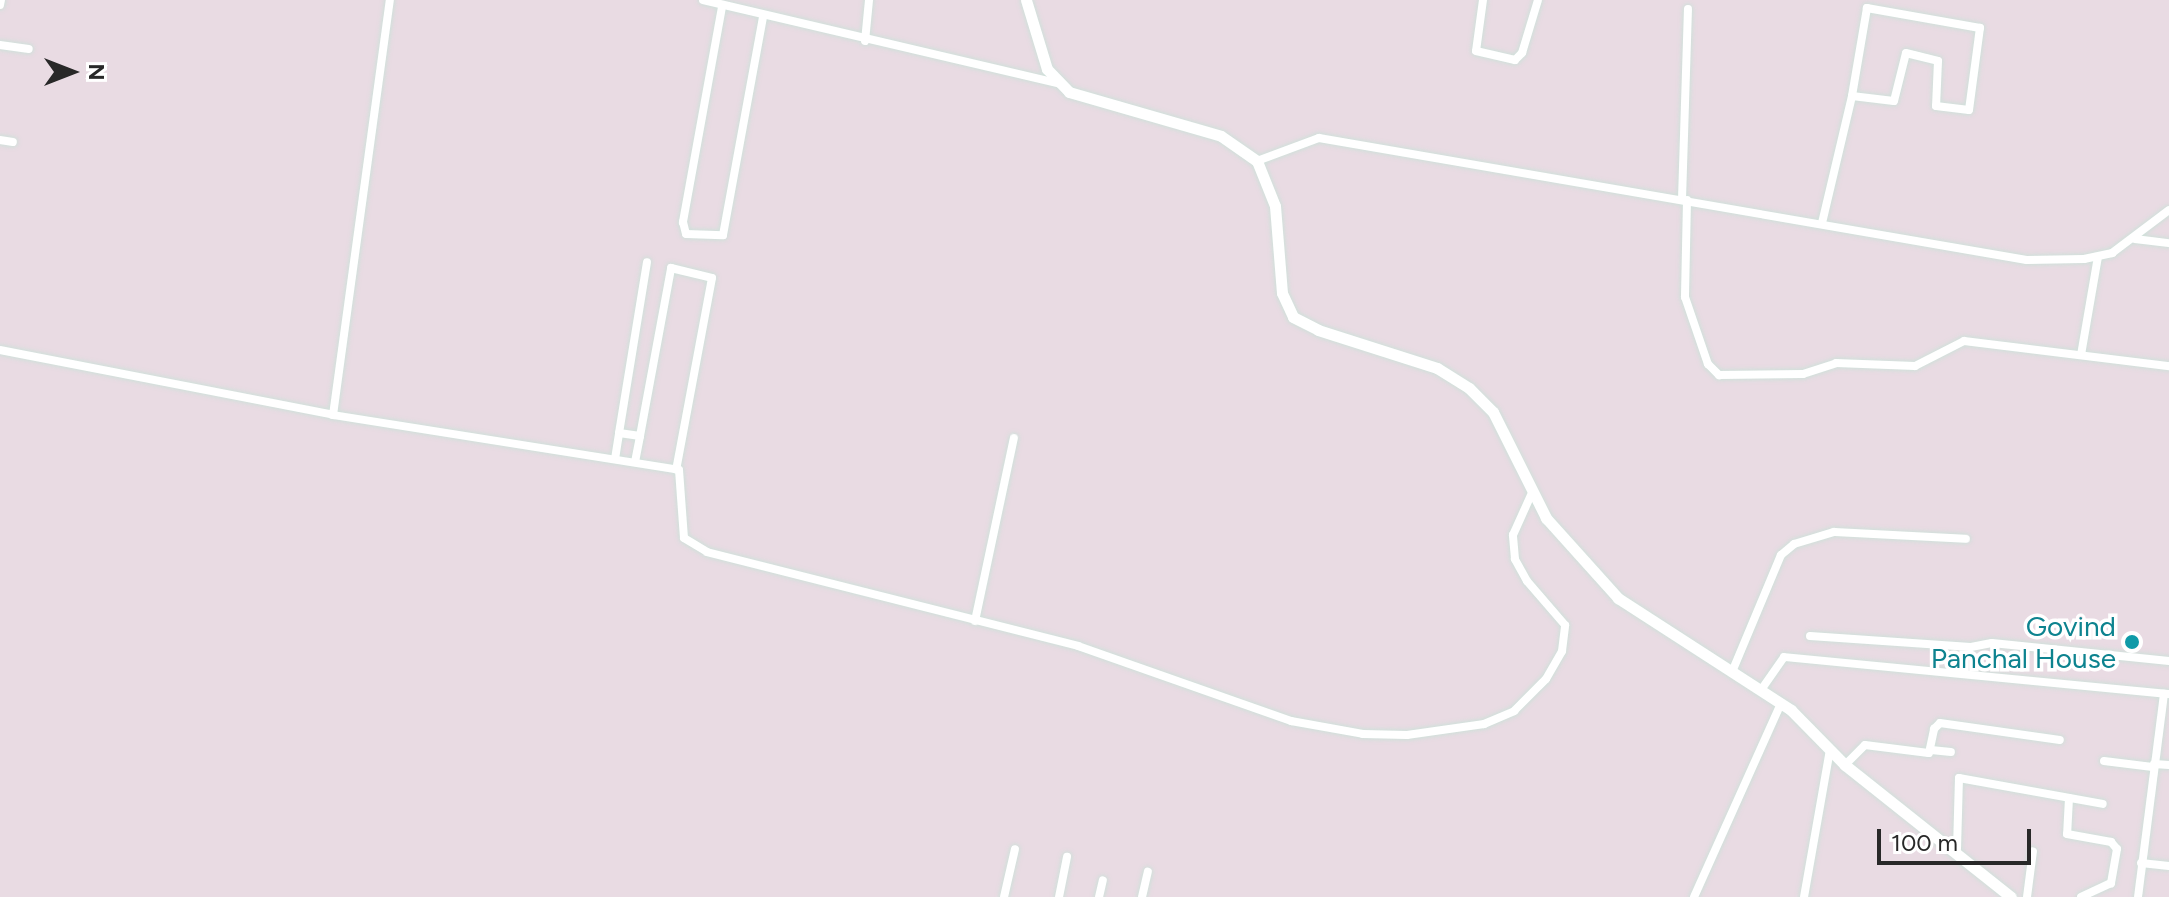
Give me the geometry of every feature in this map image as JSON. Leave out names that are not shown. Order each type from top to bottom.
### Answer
[{"type":"main road","points":[[1026,0],[1047,69],[1057,83],[1105,106],[1221,136],[1257,161],[1275,206],[1282,293],[1293,317],[1437,368],[1462,383],[1493,412],[1531,495],[1594,574],[1618,598],[1781,703],[1845,765],[1957,849],[2011,897]]},
{"type":"street","points":[[333,415],[390,0]]},
{"type":"street","points":[[703,0],[865,41],[1057,83]]},
{"type":"street","points":[[865,41],[869,0]]},
{"type":"street","points":[[1483,0],[1476,51],[1515,60],[1538,0]]},
{"type":"street","points":[[717,3],[683,222],[686,234],[723,235],[763,16]]},
{"type":"street","points":[[1822,223],[1852,96],[1867,8],[1980,28],[1969,110],[1936,106],[1938,61],[1906,53],[1894,101],[1852,96]]},
{"type":"street","points":[[1688,9],[1685,297],[1715,374],[1803,374],[1836,363],[1915,366],[1964,341],[2169,366]]},
{"type":"street","points":[[0,45],[29,49]]},
{"type":"street","points":[[1257,161],[1317,138],[1999,256],[2098,257],[2135,239],[2169,210]]},
{"type":"street","points":[[0,140],[13,142]]},
{"type":"street","points":[[2135,239],[2169,243]]},
{"type":"street","points":[[2081,355],[2098,257]]},
{"type":"street","points":[[615,459],[647,262]]},
{"type":"street","points":[[635,462],[671,268],[712,278],[676,470],[682,496],[679,522],[692,545],[1090,649],[1291,721],[1330,729],[1407,735],[1484,724],[1530,698],[1562,651],[1565,625],[1560,613],[1527,581],[1513,550],[1513,535],[1531,495]]},
{"type":"street","points":[[0,350],[333,415],[676,470]]},
{"type":"street","points":[[619,433],[640,436]]},
{"type":"street","points":[[975,621],[1014,438]]},
{"type":"street","points":[[1732,672],[1781,555],[1794,544],[1834,532],[1966,539]]},
{"type":"street","points":[[1810,636],[1971,647],[1992,643],[2169,661]]},
{"type":"street","points":[[1761,690],[1777,659],[1784,657],[2166,694],[2158,731],[2138,897]]},
{"type":"street","points":[[1694,897],[1781,703]]},
{"type":"street","points":[[1845,765],[1865,745],[1926,754],[1931,750],[1934,729],[1940,723],[2060,740]]},
{"type":"street","points":[[2158,731],[2169,732]]},
{"type":"street","points":[[1804,897],[1830,750]]},
{"type":"street","points":[[1931,750],[1951,752]]},
{"type":"street","points":[[2104,761],[2169,765]]},
{"type":"street","points":[[1957,849],[1959,778],[2103,804]]},
{"type":"street","points":[[2069,798],[2067,834],[2111,842],[2117,849],[2111,883],[2081,897]]},
{"type":"street","points":[[1004,897],[1015,849]]},
{"type":"street","points":[[2027,897],[2033,851]]},
{"type":"street","points":[[1059,897],[1067,857]]},
{"type":"street","points":[[2141,863],[2169,866]]},
{"type":"street","points":[[1142,897],[1148,872]]},
{"type":"street","points":[[1099,897],[1103,880]]},
{"type":"place","name":"Govind Panchal House","points":[[2132,642]]}]
